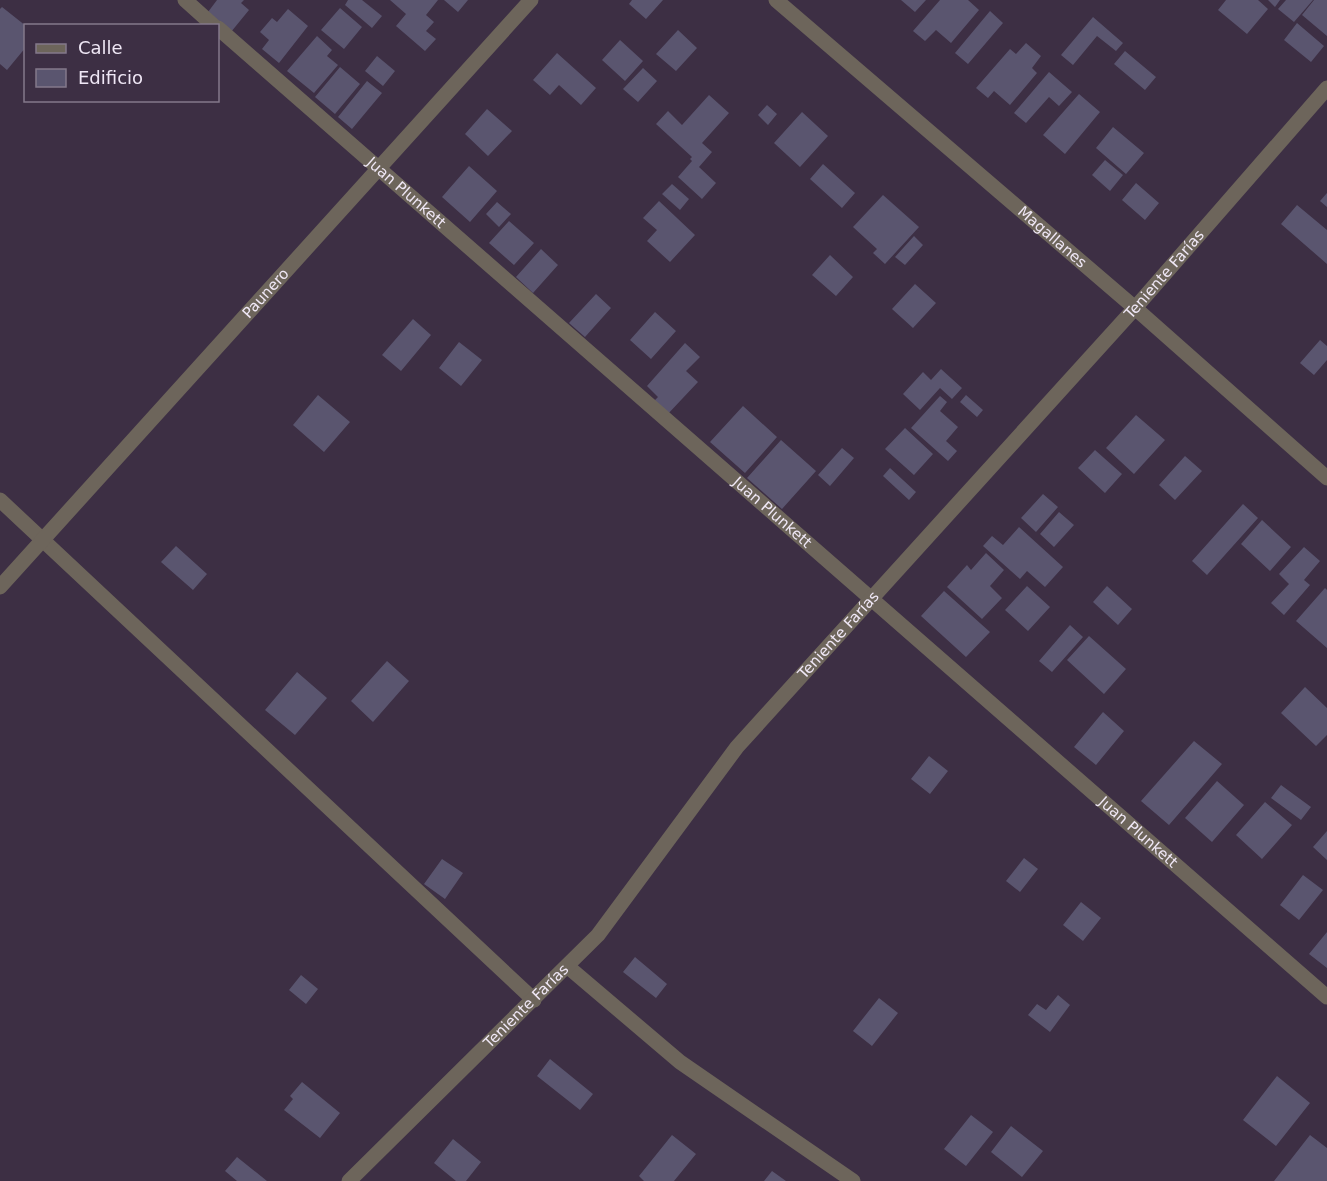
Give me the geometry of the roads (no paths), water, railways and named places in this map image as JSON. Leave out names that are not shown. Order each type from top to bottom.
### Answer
[{"type":"street","name":"Juan Plunkett","points":[[185,0],[213,24]]},
{"type":"street","name":"Paunero","points":[[0,587],[531,0]]},
{"type":"street","name":"Magallanes","points":[[776,0],[1135,308],[1327,478]]},
{"type":"street","name":"Juan Plunkett","points":[[219,30],[1327,997]]},
{"type":"street","name":"Teniente Farías","points":[[349,1181],[598,935],[737,747],[1135,308],[1327,88]]},
{"type":"street","points":[[0,500],[534,1000]]},
{"type":"street","points":[[567,966],[680,1062],[853,1181]]}]
